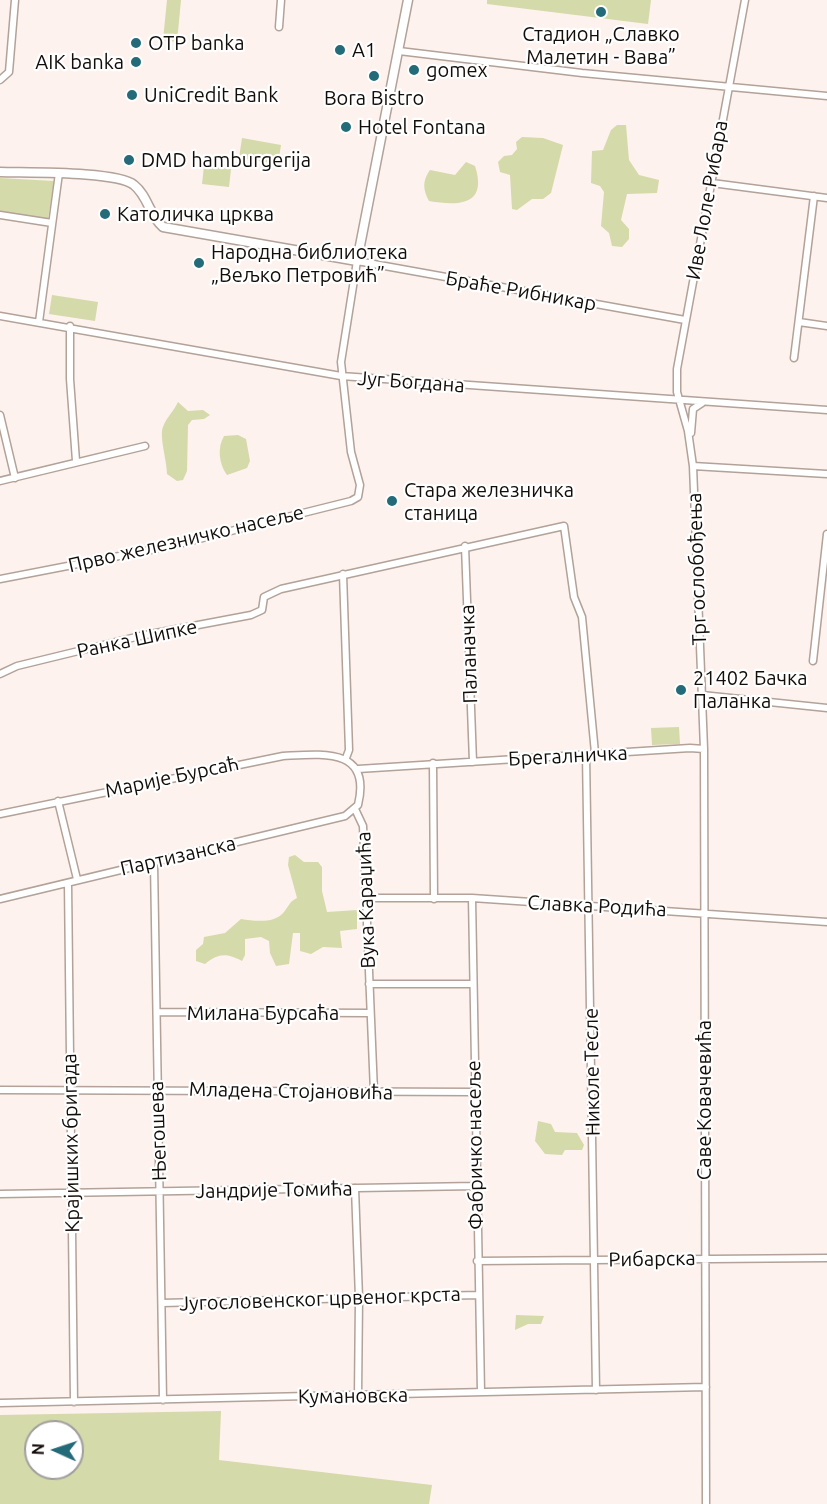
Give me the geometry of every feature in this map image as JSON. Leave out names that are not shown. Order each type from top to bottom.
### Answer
[{"type":"street","points":[[0,80],[9,72],[15,0]]},
{"type":"street","points":[[279,27],[281,0]]},
{"type":"street","points":[[341,376],[345,327],[408,0]]},
{"type":"street","name":"Иве Лоле Рибара","points":[[679,401],[677,369],[685,320],[746,0]]},
{"type":"street","points":[[399,51],[827,96]]},
{"type":"street","points":[[0,171],[111,177],[132,183],[142,194],[151,214],[163,226],[357,261]]},
{"type":"street","points":[[39,322],[59,173]]},
{"type":"street","points":[[712,183],[827,198]]},
{"type":"street","points":[[794,358],[814,196]]},
{"type":"street","points":[[0,215],[52,223]]},
{"type":"street","name":"Браће Рибникар","points":[[357,261],[685,320]]},
{"type":"street","name":"Југ Богдана","points":[[0,316],[70,326],[341,376],[827,410]]},
{"type":"street","points":[[799,322],[827,326]]},
{"type":"street","points":[[70,326],[70,379],[76,461]]},
{"type":"street","name":"Прво железничко насеље","points":[[0,579],[171,546],[358,498],[360,485],[351,452],[341,376]]},
{"type":"street","name":"Трг ослобођења","points":[[679,401],[693,465],[702,695]]},
{"type":"street","name":"Трг ослобођења","points":[[690,443],[692,415],[697,405],[702,403]]},
{"type":"street","points":[[0,415],[15,478]]},
{"type":"street","points":[[0,481],[145,446]]},
{"type":"street","points":[[693,465],[827,474]]},
{"type":"street","points":[[358,768],[346,758],[349,756],[343,574],[564,526],[574,597],[582,617],[595,753]]},
{"type":"street","points":[[813,661],[827,534]]},
{"type":"street","name":"Паланачка","points":[[465,546],[473,762]]},
{"type":"street","name":"Ранка Шипке","points":[[0,674],[17,666],[140,636],[251,615],[262,610],[264,597],[281,589],[343,574]]},
{"type":"street","points":[[702,695],[827,708]]},
{"type":"street","name":"Саве Ковачевића","points":[[702,695],[706,1504]]},
{"type":"street","name":"Брегалничка","points":[[358,768],[595,753],[704,749]]},
{"type":"street","name":"Марије Бурсаћ","points":[[0,814],[249,761],[317,754],[346,758]]},
{"type":"street","name":"Николе Тесле","points":[[586,754],[596,1390]]},
{"type":"street","points":[[433,763],[434,899]]},
{"type":"street","name":"Вука Караџића","points":[[358,768],[359,799],[355,809],[363,826],[374,1092]]},
{"type":"street","points":[[58,801],[77,879]]},
{"type":"street","name":"Партизанска","points":[[0,899],[345,816],[355,809]]},
{"type":"street","name":"Његошева","points":[[154,862],[163,1400]]},
{"type":"street","name":"Крајишких бригада","points":[[68,883],[74,1402]]},
{"type":"street","name":"Славка Родића","points":[[367,898],[472,898],[827,922]]},
{"type":"street","name":"Фабричко насеље","points":[[472,898],[477,1295],[481,1392]]},
{"type":"street","points":[[369,984],[472,984]]},
{"type":"street","name":"Милана Бурсаћа","points":[[157,1012],[370,1013]]},
{"type":"street","name":"Младена Стојановића","points":[[0,1090],[474,1092]]},
{"type":"street","name":"Јандрије Томића","points":[[0,1194],[476,1186]]},
{"type":"street","points":[[355,1188],[359,1298],[358,1396]]},
{"type":"street","name":"Рибарска","points":[[477,1261],[827,1258]]},
{"type":"street","name":"Југословенског црвеног крста","points":[[162,1303],[477,1295]]},
{"type":"street","name":"Кумановска","points":[[0,1403],[706,1387]]},
{"type":"green space","points":[[167,0],[181,0],[177,42],[163,40]]},
{"type":"green space","name":"Стадион „Славко Малетин - Вава”","points":[[487,0],[651,0],[648,24],[487,4]]},
{"type":"green space","points":[[617,125],[626,125],[629,160],[639,175],[659,180],[657,193],[627,194],[621,220],[629,229],[629,239],[622,247],[612,246],[609,233],[601,226],[604,192],[600,186],[591,183],[592,151],[603,150],[611,130]]},
{"type":"green space","points":[[522,137],[543,138],[563,145],[551,193],[543,199],[532,199],[517,210],[512,209],[510,175],[500,172],[498,162],[504,156],[512,155],[517,149],[516,142]]},
{"type":"green space","points":[[242,138],[281,145],[278,164],[239,158]]},
{"type":"green space","points":[[466,162],[475,166],[478,179],[474,196],[460,203],[429,201],[424,186],[430,170],[455,175]]},
{"type":"green space","points":[[204,166],[231,169],[229,187],[202,184]]},
{"type":"green space","points":[[0,178],[54,181],[48,219],[0,211]]},
{"type":"green space","points":[[52,295],[98,302],[95,321],[49,314]]},
{"type":"green space","points":[[178,402],[188,411],[203,410],[210,415],[204,419],[192,420],[188,425],[187,471],[183,480],[177,481],[167,474],[162,431]]},
{"type":"green space","points":[[238,435],[246,439],[250,461],[247,468],[227,475],[221,461],[220,446],[224,436]]},
{"type":"green space","points":[[679,727],[680,744],[652,745],[651,728]]},
{"type":"green space","points":[[295,855],[304,862],[318,862],[322,867],[322,891],[327,912],[357,910],[357,929],[340,931],[342,948],[323,947],[311,954],[300,951],[300,933],[293,933],[289,964],[276,966],[270,953],[269,941],[261,937],[245,939],[245,955],[242,961],[223,955],[205,964],[196,961],[196,950],[203,944],[204,937],[225,933],[241,919],[270,920],[284,912],[297,898],[288,865],[289,857]]},
{"type":"green space","points":[[538,1121],[551,1124],[555,1132],[577,1133],[584,1145],[582,1150],[565,1150],[562,1155],[545,1154],[535,1141]]},
{"type":"green space","points":[[516,1315],[544,1316],[541,1324],[528,1324],[515,1330]]},
{"type":"green space","points":[[221,1411],[219,1460],[432,1485],[429,1504],[0,1504],[0,1415]]},
{"type":"place","name":"Стадион „Славко Малетин - Вава”","points":[[601,12]]},
{"type":"place","name":"OTP banka","points":[[136,43]]},
{"type":"place","name":"A1","points":[[340,50]]},
{"type":"place","name":"AIK banka","points":[[136,62]]},
{"type":"place","name":"gomex","points":[[414,70]]},
{"type":"place","name":"Bora Bistro","points":[[374,76]]},
{"type":"place","name":"UniCredit Bank","points":[[132,95]]},
{"type":"place","name":"Hotel Fontana","points":[[346,127]]},
{"type":"place","name":"DMD hamburgerija","points":[[129,160]]},
{"type":"place","name":"Католичка црква","points":[[105,214]]},
{"type":"place","name":"Народна библиотека „Вељко Петровић”","points":[[199,263]]},
{"type":"place","name":"Стара железничка станица","points":[[392,501]]},
{"type":"place","name":"21402 Бачка Паланка","points":[[681,690]]}]
